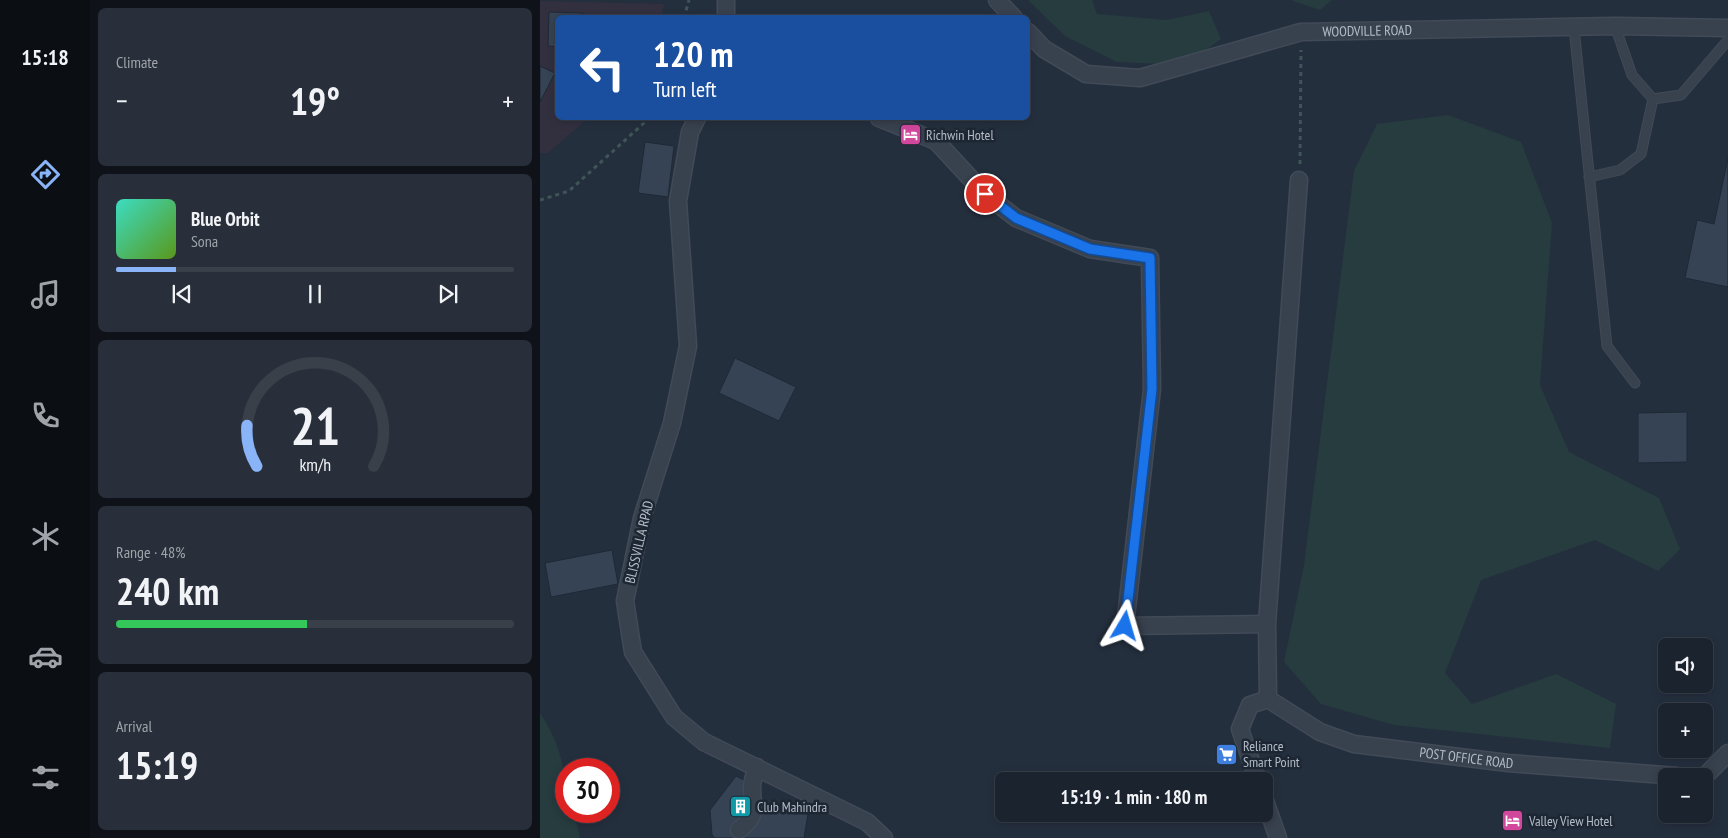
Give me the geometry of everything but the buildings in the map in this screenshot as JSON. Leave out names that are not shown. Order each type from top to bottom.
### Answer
[{"type":"street","points":[[726,0],[726,15]]},
{"type":"street","points":[[997,0],[1011,15]]},
{"type":"street","name":"WOODVILLE ROAD","points":[[1030,34],[1044,49],[1086,74],[1140,78],[1302,32],[1614,26],[1728,28]]},
{"type":"street","name":"BLISSVILLA RPAD","points":[[696,120],[690,132],[678,201],[688,346],[672,423],[642,518],[625,601],[632,652],[674,717],[704,742],[867,822],[884,838]]},
{"type":"street","points":[[884,120],[936,140],[985,194],[1016,218],[1090,249],[1150,258],[1152,389],[1125,626],[1267,624]]},
{"type":"street","points":[[1255,772],[1240,729],[1250,705],[1268,699],[1267,624],[1299,180]]},
{"type":"street","name":"POST OFFICE ROAD","points":[[1268,699],[1320,732],[1354,744],[1508,763],[1658,775]]},
{"type":"street","points":[[1713,768],[1728,753]]},
{"type":"street","points":[[739,830],[748,824],[755,804],[752,786],[757,767]]},
{"type":"street","points":[[1272,822],[1278,838]]},
{"type":"lane","points":[[1614,26],[1632,75],[1653,99]]},
{"type":"lane","points":[[1574,28],[1607,346],[1635,383]]},
{"type":"lane","points":[[1653,99],[1681,94],[1728,40]]},
{"type":"lane","points":[[1589,177],[1620,170],[1641,154],[1653,99]]},
{"type":"path","points":[[685,15],[689,0]]},
{"type":"path","points":[[1299,180],[1302,32]]},
{"type":"path","points":[[540,200],[569,191],[645,120]]},
{"type":"shaded area","points":[[540,1],[664,4],[661,15],[555,15],[555,120],[586,120],[548,153],[540,153]]},
{"type":"green space","points":[[1028,0],[1092,0],[1097,14],[1167,20],[1209,11],[1221,39],[1185,65],[1117,62],[1065,36]]},
{"type":"green space","points":[[1291,0],[1332,0],[1320,10]]},
{"type":"green space","points":[[1448,115],[1521,142],[1552,223],[1540,385],[1569,452],[1659,498],[1680,549],[1658,571],[1595,540],[1481,580],[1445,673],[1472,704],[1556,674],[1616,704],[1610,748],[1394,725],[1321,704],[1284,662],[1304,565],[1354,171],[1377,124]]},
{"type":"green space","points":[[540,713],[553,737],[560,758],[555,758],[555,823],[577,823],[580,838],[540,838]]},
{"type":"place","name":"Richwin Hotel","points":[[910,135]]},
{"type":"place","name":"Reliance Smart Point","points":[[1227,754]]},
{"type":"place","name":"Club Mahindra","points":[[741,807]]},
{"type":"place","name":"Valley View Hotel","points":[[1513,821]]},
{"type":"route","points":[[985,194],[1016,218],[1090,249],[1150,258],[1152,389],[1125,626]]}]
